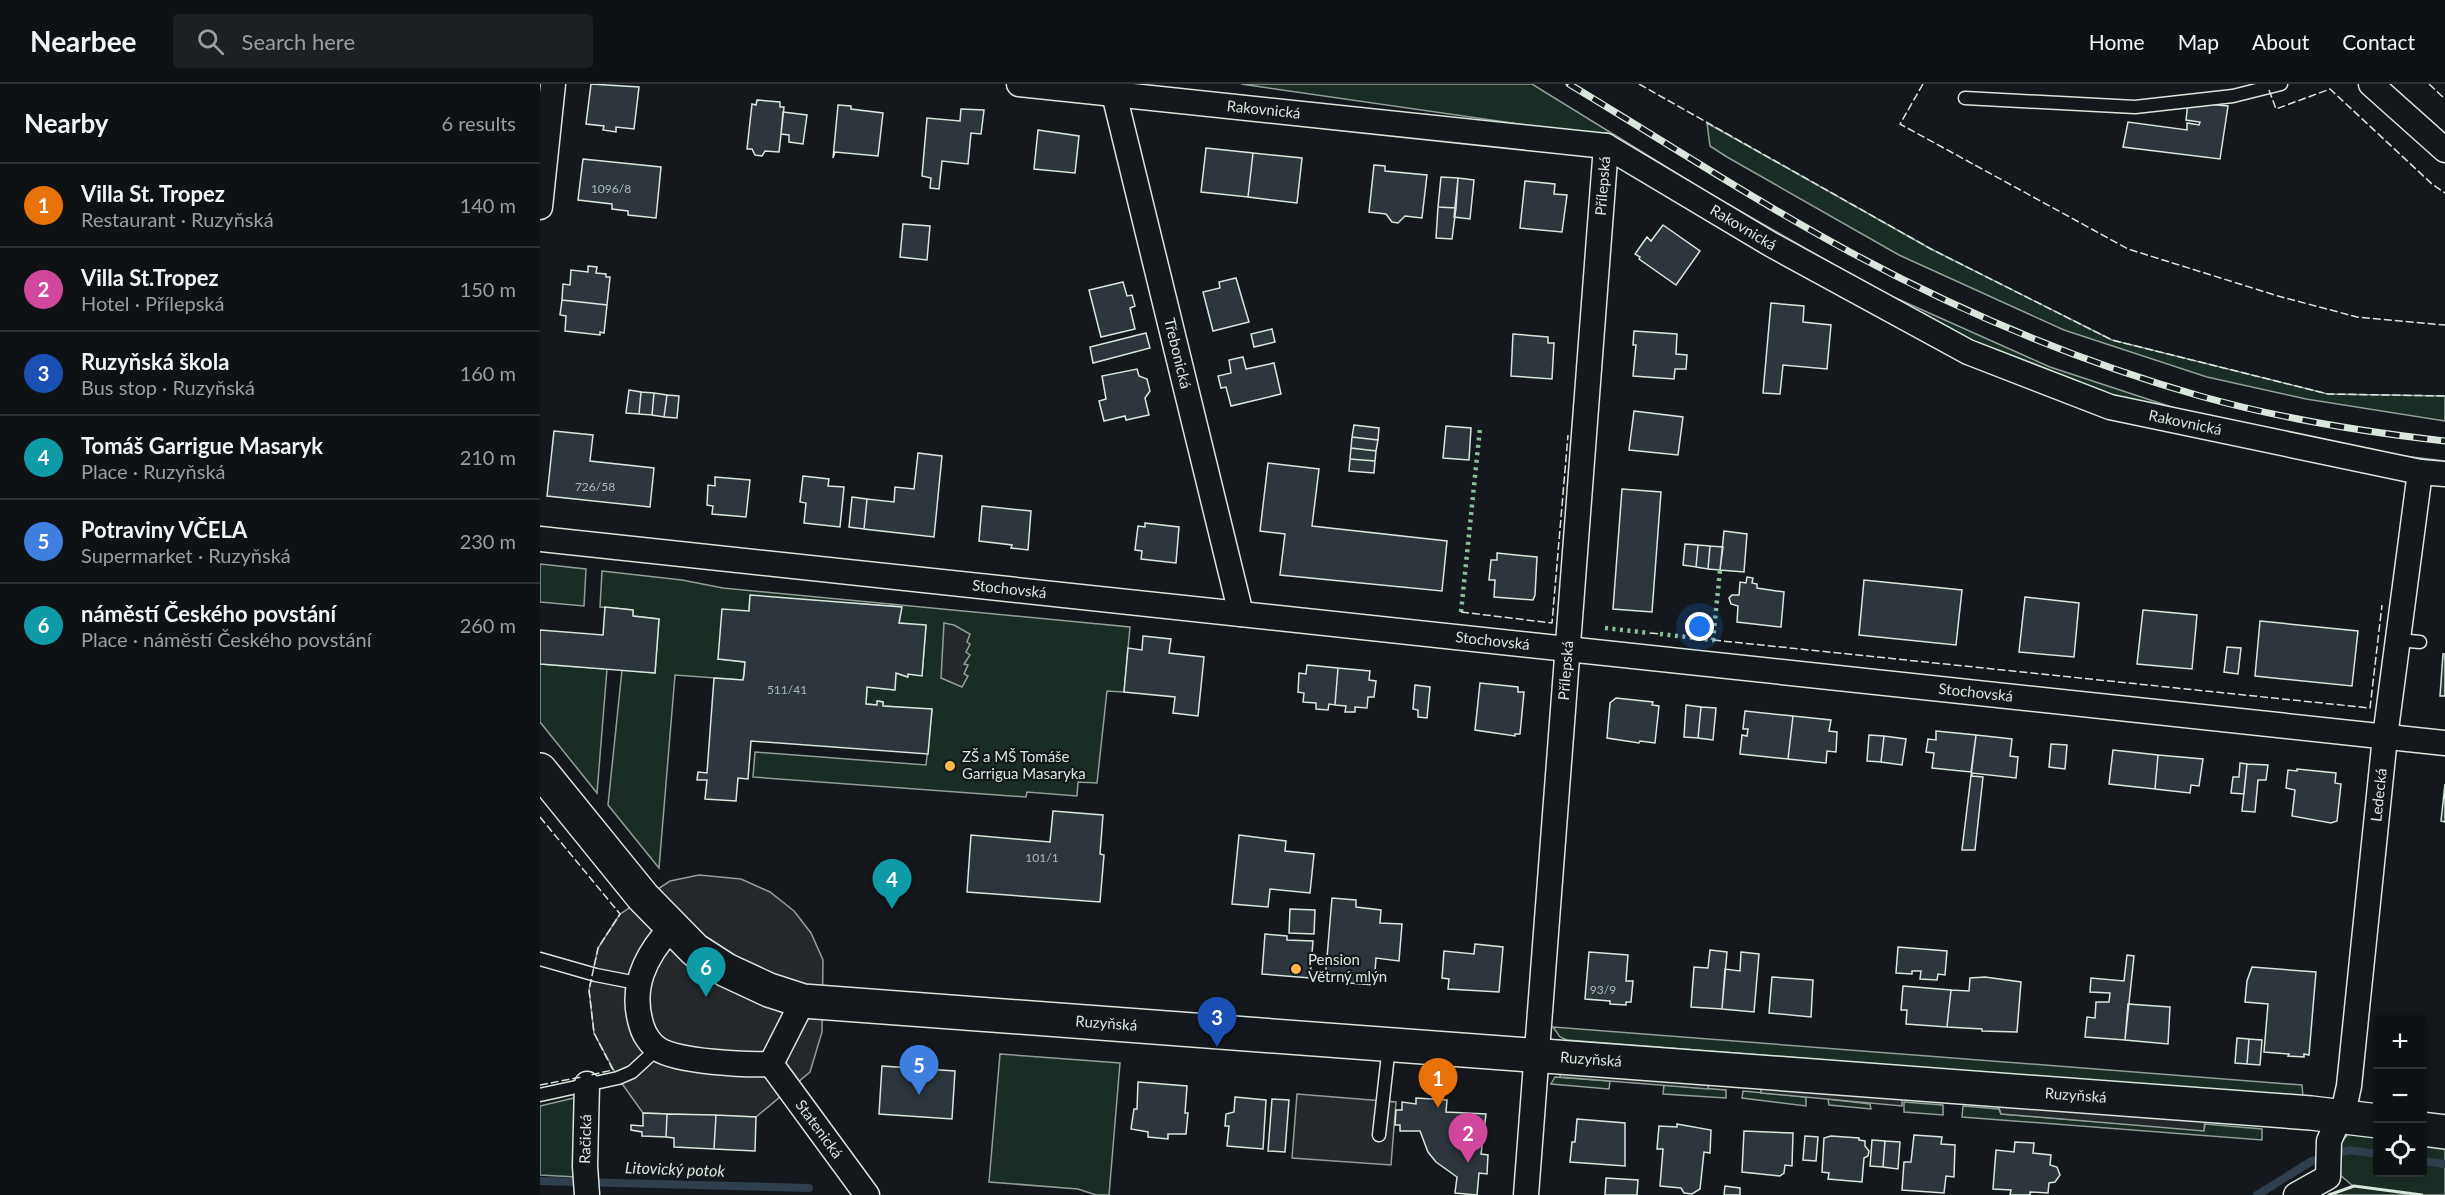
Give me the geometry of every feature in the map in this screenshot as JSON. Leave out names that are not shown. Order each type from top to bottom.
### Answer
[{"type":"street","points":[[540,207],[553,84]]},
{"type":"street","name":"Rakovnická","points":[[1019,84],[1606,146],[1772,245],[1968,352],[2110,407],[2420,472],[2445,474]]},
{"type":"street","points":[[2371,84],[2445,150]]},
{"type":"street","name":"Třebonická","points":[[1114,94],[1241,614]]},
{"type":"street","name":"Přílepská","points":[[1526,1195],[1606,146]]},
{"type":"street","name":"Ledecká","points":[[2296,1195],[2328,1177],[2335,1128],[2349,1086],[2385,736],[2409,641],[2420,472]]},
{"type":"street","name":"Stochovská","points":[[540,539],[2445,743]]},
{"type":"street","name":"Ruzyňská","points":[[540,770],[643,897],[695,950],[726,970],[769,990],[803,1001],[1537,1056],[2335,1128],[2373,1122]]},
{"type":"street","points":[[671,928],[655,945],[637,983],[639,1020],[644,1034],[657,1049],[691,1059],[747,1065],[771,1064],[803,1001]]},
{"type":"street","name":"Statenická","points":[[771,1064],[867,1195]]},
{"type":"street","name":"Račická","points":[[587,1084],[585,1166],[587,1195]]},
{"type":"street","points":[[2427,1130],[2445,1132]]},
{"type":"lane","points":[[1965,98],[2134,107],[2233,96],[2281,84]]},
{"type":"lane","points":[[540,959],[637,983]]},
{"type":"lane","points":[[1379,1135],[1389,1045]]},
{"type":"lane","points":[[540,1095],[618,1078],[632,1072],[657,1049]]},
{"type":"green space","points":[[1241,84],[1532,84],[1707,192],[1880,291],[2050,367],[2196,415],[2298,439],[2445,461],[2445,467],[2422,465],[2294,441],[2186,418],[2111,398],[1977,344],[1899,304],[1609,137]]},
{"type":"green space","points":[[1707,123],[1931,249],[2112,340],[2328,394],[2445,396],[2445,421],[2306,399],[2207,377],[2064,330],[1899,255],[1727,157],[1710,146]]},
{"type":"green space","points":[[540,564],[586,569],[584,606],[540,602]]},
{"type":"green space","points":[[602,571],[682,580],[723,588],[1130,627],[1124,692],[1107,691],[1097,783],[1078,782],[1077,796],[1027,792],[1026,797],[753,777],[755,752],[926,765],[932,710],[883,706],[883,702],[878,701],[877,705],[866,704],[867,687],[894,690],[896,673],[907,677],[908,674],[922,675],[926,626],[899,623],[901,607],[750,596],[749,611],[718,659],[745,662],[743,680],[675,675],[659,868],[608,805],[622,670],[655,673],[659,619],[633,616],[633,610],[600,607]]},
{"type":"green space","points":[[540,664],[607,669],[597,793],[540,722]]},
{"type":"green space","points":[[1553,1027],[2302,1085],[2303,1097],[1567,1040],[1560,1037]]},
{"type":"green space","points":[[1000,1054],[1120,1063],[1109,1195],[1096,1195],[1078,1189],[989,1182]]},
{"type":"green space","points":[[1555,1077],[1610,1081],[1609,1089],[1551,1084]]},
{"type":"green space","points":[[1664,1085],[1726,1090],[1726,1098],[1663,1094]]},
{"type":"green space","points":[[1743,1091],[1806,1097],[1806,1106],[1742,1098]]},
{"type":"green space","points":[[574,1098],[576,1177],[540,1175],[540,1106]]},
{"type":"green space","points":[[1828,1099],[1870,1104],[1871,1109],[1829,1105]]},
{"type":"green space","points":[[1904,1102],[1943,1105],[1943,1115],[1904,1112]]},
{"type":"green space","points":[[1963,1106],[1999,1109],[2001,1114],[2204,1130],[2205,1124],[2262,1129],[2262,1140],[1962,1117]]},
{"type":"green space","points":[[2349,1133],[2373,1134],[2373,1177],[2427,1177],[2427,1142],[2445,1145],[2445,1195],[2329,1195],[2353,1186],[2340,1175],[2339,1145]]},
{"type":"shaded area","points":[[944,623],[954,625],[970,634],[967,642],[970,644],[966,652],[970,655],[964,664],[968,665],[964,674],[968,676],[962,687],[941,678]]},
{"type":"shaded area","points":[[699,875],[741,879],[770,892],[794,911],[811,933],[823,960],[822,1032],[810,1072],[756,1117],[643,1113],[618,1078],[594,1033],[589,990],[598,948],[620,914],[670,881]]},
{"type":"shaded area","points":[[1561,1067],[1709,1080],[1708,1089],[1560,1077]]},
{"type":"shaded area","points":[[1761,1084],[1902,1095],[1902,1106],[1761,1093]]},
{"type":"shaded area","points":[[1297,1094],[1396,1102],[1391,1165],[1292,1158]]},
{"type":"shaded area","points":[[1997,1102],[2205,1117],[2204,1131],[2001,1114]]},
{"type":"building","points":[[591,84],[639,87],[634,129],[616,127],[616,132],[603,130],[604,126],[586,124]]},
{"type":"building","points":[[757,100],[780,102],[780,107],[784,107],[779,152],[765,151],[762,156],[755,155],[752,149],[747,149],[752,104],[756,105]]},
{"type":"building","points":[[2188,102],[2228,106],[2220,159],[2123,147],[2128,122],[2187,130],[2187,123],[2199,125],[2200,122],[2186,120]]},
{"type":"building","points":[[838,105],[883,113],[878,156],[835,152],[833,158]]},
{"type":"building","points":[[961,109],[984,110],[981,134],[971,133],[968,164],[942,161],[939,189],[930,188],[931,178],[922,176],[927,118],[960,121]]},
{"type":"building","points":[[783,112],[807,115],[803,144],[789,142],[789,135],[781,134]]},
{"type":"building","points":[[1038,130],[1079,136],[1075,173],[1034,169]]},
{"type":"building","points":[[1206,148],[1253,153],[1248,197],[1201,192]]},
{"type":"building","points":[[1253,153],[1302,158],[1297,203],[1248,197]]},
{"type":"building","points":[[583,159],[661,167],[656,218],[628,215],[628,211],[612,209],[612,204],[578,200]]},
{"type":"building","points":[[1374,165],[1385,166],[1385,171],[1427,175],[1422,218],[1405,216],[1398,223],[1392,222],[1386,214],[1369,212]]},
{"type":"building","points":[[1441,177],[1458,178],[1456,208],[1438,207]]},
{"type":"building","points":[[1458,178],[1474,180],[1470,219],[1454,217]]},
{"type":"building","points":[[1525,181],[1555,184],[1554,194],[1567,195],[1562,232],[1520,228]]},
{"type":"building","points":[[1438,207],[1456,208],[1452,239],[1436,238]]},
{"type":"building","points":[[903,224],[930,226],[927,260],[900,257]]},
{"type":"building","points":[[1663,225],[1700,251],[1676,285],[1635,254],[1647,237],[1651,241]]},
{"type":"building","points":[[588,266],[597,267],[596,273],[610,277],[607,305],[562,300],[563,284],[570,285],[571,270],[588,272]]},
{"type":"building","points":[[1236,278],[1249,322],[1213,331],[1203,292],[1220,288],[1219,282]]},
{"type":"building","points":[[1123,282],[1127,296],[1132,295],[1135,306],[1130,308],[1135,329],[1101,337],[1089,290]]},
{"type":"building","points":[[562,300],[607,305],[604,333],[600,332],[600,335],[565,331],[566,316],[560,315]]},
{"type":"building","points":[[1771,303],[1804,306],[1803,322],[1831,325],[1827,369],[1783,365],[1780,394],[1763,393]]},
{"type":"building","points":[[1272,329],[1275,342],[1254,347],[1251,334]]},
{"type":"building","points":[[1634,331],[1677,334],[1676,354],[1687,355],[1686,369],[1675,369],[1674,379],[1633,376],[1636,345],[1633,345]]},
{"type":"building","points":[[1146,333],[1150,348],[1093,363],[1090,347]]},
{"type":"building","points":[[1513,334],[1548,337],[1548,343],[1554,343],[1552,379],[1511,376]]},
{"type":"building","points":[[1243,357],[1246,369],[1274,363],[1281,394],[1231,406],[1226,387],[1221,388],[1218,376],[1231,373],[1229,360]]},
{"type":"building","points":[[1137,369],[1139,376],[1147,379],[1150,391],[1145,398],[1149,415],[1126,420],[1125,416],[1104,421],[1099,401],[1106,399],[1102,376]]},
{"type":"building","points":[[629,390],[641,392],[639,414],[626,413]]},
{"type":"building","points":[[641,392],[654,393],[652,415],[639,414]]},
{"type":"building","points":[[654,393],[667,395],[664,417],[652,415]]},
{"type":"building","points":[[667,395],[679,396],[677,418],[664,417]]},
{"type":"building","points":[[1634,411],[1683,417],[1678,455],[1629,450]]},
{"type":"building","points":[[1354,425],[1379,428],[1378,440],[1352,437]]},
{"type":"building","points":[[1446,426],[1471,428],[1469,460],[1443,458]]},
{"type":"building","points":[[554,431],[593,435],[590,461],[654,468],[650,507],[547,496]]},
{"type":"building","points":[[1352,437],[1378,440],[1376,451],[1351,448]]},
{"type":"building","points":[[1351,448],[1376,451],[1375,461],[1350,459]]},
{"type":"building","points":[[918,453],[942,456],[934,537],[864,529],[867,499],[894,502],[895,487],[914,489]]},
{"type":"building","points":[[1350,459],[1375,461],[1374,473],[1349,471]]},
{"type":"building","points":[[1268,463],[1319,469],[1312,526],[1447,541],[1442,591],[1280,575],[1285,534],[1260,531]]},
{"type":"building","points":[[803,476],[829,479],[828,486],[844,487],[840,527],[804,523],[806,503],[800,502]]},
{"type":"building","points":[[715,477],[750,480],[746,517],[712,514],[713,506],[707,505],[708,485],[715,486]]},
{"type":"building","points":[[1622,489],[1661,492],[1652,612],[1613,609]]},
{"type":"building","points":[[852,497],[867,499],[864,529],[849,527]]},
{"type":"building","points":[[982,506],[1031,511],[1028,550],[1011,548],[1012,545],[979,541]]},
{"type":"building","points":[[1145,523],[1179,527],[1176,563],[1141,559],[1142,551],[1135,550],[1138,526],[1145,527]]},
{"type":"building","points":[[1724,531],[1747,534],[1744,572],[1720,570]]},
{"type":"building","points":[[1685,544],[1698,545],[1696,567],[1683,565]]},
{"type":"building","points":[[1698,545],[1710,546],[1708,569],[1696,567]]},
{"type":"building","points":[[1710,546],[1723,547],[1720,570],[1708,569]]},
{"type":"building","points":[[1497,553],[1537,557],[1533,600],[1494,597],[1495,580],[1489,580],[1491,560],[1497,560]]},
{"type":"building","points":[[1747,577],[1753,578],[1752,583],[1757,584],[1757,588],[1784,592],[1781,627],[1737,622],[1738,606],[1731,604],[1729,598],[1732,595],[1739,595],[1740,582],[1746,583]]},
{"type":"building","points":[[1864,580],[1962,590],[1956,645],[1859,635]]},
{"type":"building","points":[[750,595],[902,607],[899,623],[926,625],[922,676],[908,674],[908,677],[896,673],[895,690],[867,687],[866,704],[877,705],[877,701],[883,702],[883,706],[932,709],[928,754],[751,741],[748,779],[738,778],[736,801],[705,799],[707,780],[697,780],[698,772],[707,773],[714,678],[743,680],[744,675],[745,662],[718,659],[722,609],[749,611]]},
{"type":"building","points":[[2025,597],[2079,603],[2074,657],[2019,652]]},
{"type":"building","points":[[605,607],[633,610],[633,616],[659,619],[655,673],[540,664],[540,630],[603,635]]},
{"type":"building","points":[[2143,610],[2197,615],[2192,669],[2137,664]]},
{"type":"building","points":[[2260,621],[2358,631],[2352,686],[2255,676]]},
{"type":"building","points":[[1143,636],[1171,639],[1169,653],[1204,657],[1198,716],[1173,713],[1175,697],[1124,692],[1128,648],[1142,650]]},
{"type":"building","points":[[2227,647],[2241,648],[2238,674],[2224,672]]},
{"type":"building","points":[[2443,654],[2445,654],[2445,696],[2440,696]]},
{"type":"building","points":[[1307,665],[1338,668],[1335,705],[1329,704],[1328,710],[1316,709],[1316,703],[1303,702],[1304,693],[1298,692],[1299,673],[1306,674]]},
{"type":"building","points":[[1338,668],[1370,671],[1369,680],[1376,681],[1374,697],[1368,697],[1367,708],[1355,707],[1355,712],[1345,712],[1346,706],[1335,705]]},
{"type":"building","points":[[1480,683],[1518,687],[1518,692],[1524,692],[1520,734],[1515,734],[1515,736],[1475,730]]},
{"type":"building","points":[[1415,685],[1430,687],[1427,718],[1418,717],[1418,710],[1413,709]]},
{"type":"building","points":[[1616,698],[1653,702],[1652,705],[1659,706],[1655,743],[1607,738],[1610,703]]},
{"type":"building","points":[[1686,705],[1701,707],[1698,738],[1684,737]]},
{"type":"building","points":[[1701,707],[1716,708],[1713,740],[1698,738]]},
{"type":"building","points":[[1745,711],[1793,716],[1788,759],[1740,754],[1742,735],[1747,736],[1748,729],[1743,729]]},
{"type":"building","points":[[1793,716],[1831,720],[1829,731],[1837,732],[1836,752],[1827,751],[1826,763],[1788,759]]},
{"type":"building","points":[[1936,731],[1976,735],[1971,772],[1932,768],[1934,753],[1926,752],[1928,739],[1936,740]]},
{"type":"building","points":[[1869,735],[1884,736],[1881,762],[1867,761]]},
{"type":"building","points":[[1976,735],[2012,739],[2010,756],[2018,757],[2016,778],[1972,773],[1972,776],[1983,777],[1975,850],[1962,850]]},
{"type":"building","points":[[1884,736],[1906,739],[1902,765],[1881,762]]},
{"type":"building","points":[[2051,744],[2067,745],[2065,769],[2049,767]]},
{"type":"building","points":[[2113,750],[2158,755],[2155,789],[2109,784]]},
{"type":"building","points":[[2158,755],[2203,759],[2199,786],[2191,785],[2190,793],[2155,789]]},
{"type":"building","points":[[2240,763],[2247,764],[2244,794],[2231,793],[2233,777],[2239,777]]},
{"type":"building","points":[[2247,764],[2268,765],[2266,780],[2258,780],[2255,812],[2242,811]]},
{"type":"building","points":[[2297,769],[2336,773],[2335,783],[2341,784],[2337,821],[2331,823],[2292,816],[2295,790],[2286,788],[2288,770],[2297,771]]},
{"type":"building","points":[[2445,784],[2445,822],[2441,821]]},
{"type":"building","points":[[1053,811],[1103,815],[1100,854],[1104,855],[1100,902],[967,892],[971,835],[1050,842]]},
{"type":"building","points":[[1239,835],[1286,841],[1285,851],[1314,854],[1310,893],[1270,889],[1268,907],[1232,904]]},
{"type":"building","points":[[1332,898],[1356,900],[1356,907],[1381,910],[1380,923],[1402,924],[1399,961],[1376,958],[1374,985],[1325,981]]},
{"type":"building","points":[[1290,909],[1315,910],[1314,934],[1289,933]]},
{"type":"building","points":[[1265,934],[1287,936],[1287,940],[1313,941],[1310,978],[1262,974]]},
{"type":"building","points":[[1475,944],[1503,947],[1499,992],[1448,989],[1449,979],[1442,978],[1444,951],[1474,954]]},
{"type":"building","points":[[1898,947],[1947,951],[1945,975],[1938,974],[1937,980],[1920,979],[1921,971],[1912,971],[1912,974],[1896,973]]},
{"type":"building","points":[[1710,950],[1727,952],[1722,1009],[1691,1007],[1694,967],[1708,968]]},
{"type":"building","points":[[1589,952],[1628,955],[1626,981],[1633,981],[1631,1002],[1626,1002],[1626,1005],[1610,1004],[1610,1001],[1585,999]]},
{"type":"building","points":[[1741,952],[1759,954],[1754,1012],[1722,1009],[1725,969],[1740,971]]},
{"type":"building","points":[[2127,955],[2134,956],[2125,1040],[2085,1037],[2087,1017],[2095,1018],[2096,1002],[2109,1002],[2110,993],[2090,992],[2091,978],[2124,981]]},
{"type":"building","points":[[2252,967],[2316,972],[2309,1055],[2288,1056],[2289,1054],[2264,1052],[2268,1004],[2245,1002],[2247,981]]},
{"type":"building","points":[[1772,977],[1813,980],[1811,1017],[1769,1013]]},
{"type":"building","points":[[1985,977],[2021,982],[2017,1032],[1947,1027],[1951,990],[1969,991],[1970,978]]},
{"type":"building","points":[[1903,986],[1951,990],[1947,1027],[1906,1024],[1907,1010],[1901,1010]]},
{"type":"building","points":[[2128,1004],[2170,1007],[2168,1044],[2125,1040]]},
{"type":"building","points":[[2237,1038],[2249,1039],[2247,1064],[2235,1063]]},
{"type":"building","points":[[2249,1039],[2262,1040],[2260,1065],[2247,1064]]},
{"type":"building","points":[[882,1066],[955,1071],[952,1119],[879,1114]]},
{"type":"building","points":[[1138,1082],[1187,1086],[1186,1134],[1168,1134],[1168,1139],[1148,1137],[1148,1132],[1131,1129],[1134,1109],[1137,1109]]},
{"type":"building","points":[[1235,1097],[1266,1100],[1263,1149],[1227,1146],[1229,1126],[1225,1126],[1226,1114],[1234,1112]]},
{"type":"building","points":[[1416,1098],[1447,1100],[1446,1112],[1486,1114],[1481,1154],[1488,1155],[1487,1174],[1479,1173],[1477,1195],[1455,1193],[1457,1177],[1436,1162],[1428,1152],[1420,1131],[1400,1131],[1400,1125],[1395,1125],[1396,1110],[1402,1110],[1402,1102],[1416,1104]]},
{"type":"building","points":[[1272,1099],[1289,1100],[1285,1152],[1268,1151]]},
{"type":"building","points":[[643,1113],[667,1114],[666,1137],[642,1136],[642,1132],[631,1130],[631,1125],[643,1126]]},
{"type":"building","points":[[667,1114],[716,1115],[714,1149],[674,1147],[674,1138],[666,1137]]},
{"type":"building","points":[[716,1115],[756,1117],[755,1151],[714,1149]]},
{"type":"building","points":[[1577,1119],[1625,1123],[1625,1166],[1570,1162]]},
{"type":"building","points":[[1677,1124],[1711,1130],[1710,1153],[1704,1152],[1700,1189],[1692,1194],[1684,1193],[1681,1188],[1660,1186],[1663,1149],[1657,1149],[1659,1126],[1677,1127]]},
{"type":"building","points":[[1744,1131],[1793,1133],[1792,1166],[1785,1165],[1784,1173],[1780,1176],[1742,1172]]},
{"type":"building","points":[[1914,1135],[1942,1137],[1941,1144],[1955,1145],[1954,1177],[1946,1176],[1944,1193],[1902,1190],[1904,1162],[1911,1162]]},
{"type":"building","points":[[1805,1136],[1818,1137],[1816,1161],[1803,1160]]},
{"type":"building","points":[[1831,1136],[1859,1138],[1865,1141],[1865,1146],[1869,1151],[1868,1156],[1864,1158],[1862,1182],[1828,1179],[1829,1173],[1822,1172],[1824,1138]]},
{"type":"building","points":[[1872,1140],[1885,1141],[1883,1167],[1870,1166]]},
{"type":"building","points":[[1885,1141],[1900,1142],[1898,1169],[1883,1167]]},
{"type":"building","points":[[2015,1142],[2034,1143],[2033,1153],[2051,1155],[2050,1165],[2057,1167],[2060,1175],[2055,1182],[2049,1183],[2048,1193],[2030,1192],[2030,1195],[2010,1195],[2011,1190],[1993,1189],[1996,1150],[2014,1152]]},
{"type":"building","points":[[1606,1178],[1638,1180],[1637,1195],[1605,1195]]},
{"type":"building","points":[[1725,1186],[1740,1188],[1740,1195],[1724,1195]]},
{"type":"waterway","name":"Litovický potok","points":[[2257,1195],[2312,1161],[2349,1150],[2373,1153]]},
{"type":"waterway","name":"Litovický potok","points":[[2427,1162],[2445,1164]]},
{"type":"waterway","name":"Litovický potok","points":[[540,1181],[809,1188]]},
{"type":"railway","points":[[1569,84],[1743,191],[1850,252],[1977,315],[2065,351],[2154,382],[2230,404],[2321,423],[2445,441]]},
{"type":"hedge","points":[[1461,612],[1480,428]]},
{"type":"hedge","points":[[1660,634],[1713,640],[1720,570]]},
{"type":"hedge","points":[[1605,628],[1650,633]]},
{"type":"fence","points":[[1639,84],[1931,249],[2112,340],[2328,394],[2445,396]]},
{"type":"fence","points":[[1923,84],[1900,124],[2128,249],[2278,296],[2357,317],[2445,325]]},
{"type":"fence","points":[[2429,84],[2445,99]]},
{"type":"fence","points":[[2269,90],[2276,109],[2330,89],[2432,184],[2445,193]]},
{"type":"fence","points":[[1461,612],[1552,623],[1568,435]]},
{"type":"fence","points":[[1713,640],[2370,708],[2382,605]]},
{"type":"fence","points":[[1650,633],[1660,634]]},
{"type":"fence","points":[[540,817],[620,914],[598,948],[589,990],[594,1033],[613,1070],[590,1075]]},
{"type":"fence","points":[[540,1085],[581,1077]]},
{"type":"wall","points":[[2329,1195],[2354,1186],[2422,1195]]},
{"type":"place","name":"ZŠ a MŠ Tomáše Garrigua Masaryka","points":[[950,766]]},
{"type":"place","name":"Tomáš Garrigue Masaryk","points":[[892,909]]},
{"type":"place","name":"Pension Větrný mlýn","points":[[1296,969]]},
{"type":"place","name":"náměstí Českého povstání","points":[[706,997]]},
{"type":"place","name":"Ruzyňská škola","points":[[1217,1047]]},
{"type":"place","name":"Potraviny VČELA","points":[[919,1095]]},
{"type":"place","name":"Villa St. Tropez","points":[[1438,1108]]},
{"type":"place","name":"Villa St.Tropez","points":[[1468,1163]]}]
